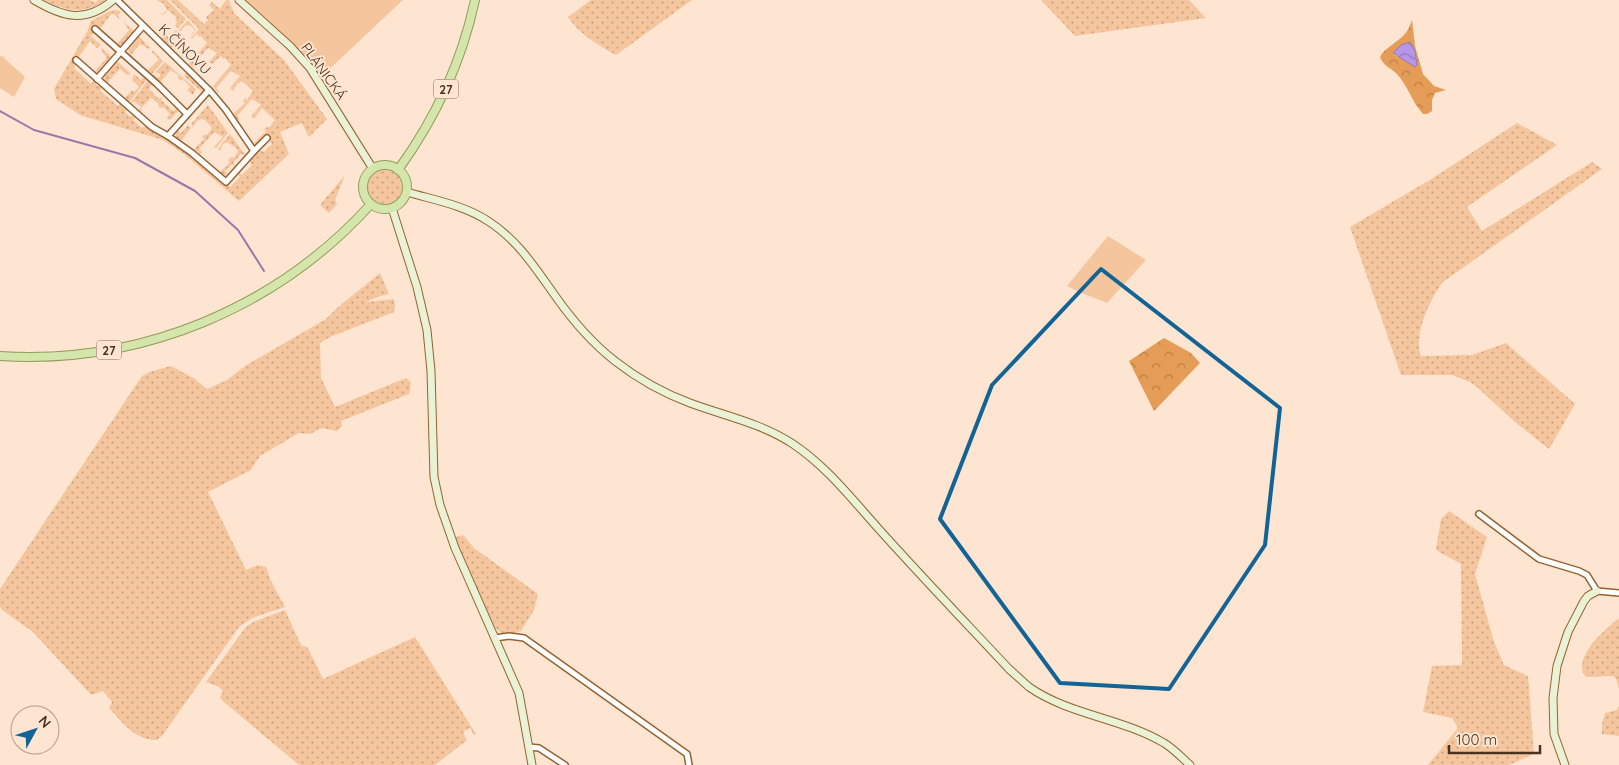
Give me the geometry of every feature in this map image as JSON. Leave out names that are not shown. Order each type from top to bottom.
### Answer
[{"type":"main road","points":[[34,0],[51,10],[72,16],[87,16],[97,12],[113,0]]},
{"type":"main road","name":"PLÁNICKÁ","points":[[238,0],[290,46],[306,63],[372,169]]},
{"type":"main road","name":"27","points":[[398,170],[424,131],[443,95],[464,41],[475,0]]},
{"type":"main road","points":[[385,165],[398,170],[406,179],[406,192],[402,201],[392,208],[381,209],[371,204],[363,187],[365,178],[372,169],[385,165]]},
{"type":"main road","points":[[406,192],[452,204],[477,214],[497,226],[515,243],[577,324],[614,360],[642,379],[669,394],[756,425],[795,445],[815,461],[1009,669],[1029,686],[1047,697],[1140,731],[1166,743],[1190,765]]},
{"type":"main road","name":"27","points":[[0,356],[56,356],[107,351],[149,341],[200,324],[250,301],[293,273],[336,239],[371,204]]},
{"type":"main road","points":[[392,208],[417,287],[427,330],[431,370],[434,477],[440,505],[454,548],[519,693],[532,765]]},
{"type":"main road","points":[[1565,765],[1554,734],[1553,698],[1557,666],[1568,632],[1584,601],[1588,596],[1597,591]]},
{"type":"street","name":"K ČÍNOVU","points":[[117,0],[209,90],[226,110],[254,150]]},
{"type":"street","name":"K ČÍNOVU","points":[[97,79],[143,26]]},
{"type":"street","points":[[95,29],[188,114]]},
{"type":"street","points":[[76,60],[152,127],[192,153],[226,182],[266,138]]},
{"type":"street","name":"K ČÍNOVU","points":[[168,136],[209,90]]},
{"type":"street","points":[[1479,514],[1539,559],[1579,571],[1587,576],[1597,591],[1619,593]]},
{"type":"street","points":[[494,638],[509,636],[524,638],[686,754],[690,765]]},
{"type":"street","points":[[529,747],[539,748],[565,765]]},
{"type":"highlighted area","points":[[1101,269],[1280,408],[1265,545],[1169,689],[1060,683],[940,519],[992,385]]},
{"type":"shaded area","points":[[44,0],[90,0],[95,3],[98,0],[105,0],[90,8],[75,10],[60,7]]},
{"type":"shaded area","points":[[157,0],[167,0],[186,19],[178,28],[175,26],[177,18],[168,10],[163,15],[159,12],[163,14],[167,9],[164,4]]},
{"type":"shaded area","points":[[170,0],[178,0],[204,24],[208,20],[206,17],[214,10],[209,5],[212,2],[220,9],[226,0],[229,0],[234,13],[284,60],[327,119],[309,137],[302,123],[280,132],[289,154],[239,201],[184,154],[163,140],[80,115],[56,99],[54,89],[87,32],[91,21],[110,11],[118,10],[121,12],[118,16],[121,20],[112,13],[100,29],[96,27],[91,36],[101,45],[97,48],[90,41],[75,62],[74,68],[91,84],[94,81],[98,86],[100,84],[102,87],[100,91],[118,106],[121,103],[127,108],[125,112],[130,117],[134,114],[136,117],[133,120],[142,128],[146,125],[179,146],[225,185],[227,184],[230,187],[240,177],[237,173],[242,175],[252,165],[249,161],[260,150],[264,152],[272,144],[266,136],[256,145],[254,143],[266,131],[264,129],[269,128],[275,120],[262,108],[254,119],[251,116],[261,105],[252,99],[237,116],[238,122],[233,114],[245,103],[243,101],[245,98],[247,100],[253,91],[242,81],[237,84],[233,91],[230,88],[240,76],[231,71],[216,88],[219,91],[218,93],[213,86],[231,65],[221,56],[212,64],[209,62],[217,53],[208,48],[193,65],[195,70],[189,64],[207,43],[197,34],[191,38],[199,29]]},
{"type":"shaded area","points":[[242,0],[403,0],[321,77],[300,50]]},
{"type":"shaded area","points":[[591,0],[692,0],[616,55],[583,34],[568,17]]},
{"type":"shaded area","points":[[1041,0],[1189,0],[1206,18],[1075,36]]},
{"type":"shaded area","points":[[188,20],[196,30],[187,41],[195,30],[191,26],[186,25],[171,42],[173,46],[170,49],[170,46],[161,39],[165,34],[169,37],[176,30],[178,31]]},
{"type":"shaded area","points":[[123,21],[135,32],[120,46],[117,44],[129,30]]},
{"type":"shaded area","points":[[139,36],[150,48],[140,44],[130,56],[128,49]]},
{"type":"shaded area","points":[[102,48],[113,58],[97,74],[95,71],[107,58],[101,50]]},
{"type":"shaded area","points":[[153,50],[163,61],[150,76],[151,72],[147,71],[159,59],[152,52]]},
{"type":"shaded area","points":[[0,55],[4,56],[25,77],[14,97],[0,88]]},
{"type":"shaded area","points":[[117,61],[131,74],[127,75],[120,69],[107,83],[104,80],[105,75]]},
{"type":"shaded area","points":[[165,62],[196,89],[193,95],[187,90],[190,87],[183,79],[181,81],[178,78],[179,76],[171,70],[161,81],[160,85],[151,77],[154,74],[157,78],[160,77],[160,74],[155,72]]},
{"type":"shaded area","points":[[187,72],[202,85],[203,93],[184,76]]},
{"type":"shaded area","points":[[134,74],[141,80],[144,77],[147,79],[129,103],[125,98],[132,90],[134,92],[139,87],[132,80]]},
{"type":"shaded area","points":[[148,80],[152,84],[149,89],[159,99],[163,96],[161,100],[173,111],[177,108],[179,110],[170,120],[167,118],[170,114],[163,107],[158,106],[159,104],[151,98],[141,108],[140,112],[138,111],[141,107],[134,101],[130,104]]},
{"type":"shaded area","points":[[208,105],[228,133],[216,148],[214,147],[223,137],[214,132],[199,149],[202,152],[199,156],[199,152],[193,150],[204,139],[202,137],[205,134],[207,135],[212,128],[205,120],[201,119],[193,127],[191,124]]},
{"type":"shaded area","points":[[1517,123],[1557,145],[1467,207],[1482,231],[1592,162],[1602,169],[1443,282],[1428,307],[1424,318],[1419,338],[1419,348],[1421,356],[1472,355],[1506,343],[1575,404],[1549,449],[1470,382],[1452,375],[1401,375],[1350,227],[1433,178]]},
{"type":"shaded area","points":[[188,125],[191,128],[181,141],[176,137],[176,132],[181,133]]},
{"type":"shaded area","points":[[230,134],[246,156],[241,154],[233,163],[236,166],[232,164],[225,171],[228,174],[223,176],[220,172],[230,162],[228,160],[231,157],[234,158],[238,151],[227,142],[223,144],[220,151],[218,149]]},
{"type":"shaded area","points":[[385,170],[397,175],[402,187],[397,199],[385,204],[373,199],[368,187],[373,175]]},
{"type":"shaded area","points":[[345,175],[335,200],[337,204],[329,213],[320,205]]},
{"type":"shaded area","points":[[1108,236],[1146,260],[1107,303],[1067,286]]},
{"type":"shaded area","points":[[380,273],[389,294],[366,302],[394,299],[394,312],[330,337],[320,343],[321,378],[335,407],[406,378],[411,382],[409,394],[341,421],[342,426],[337,431],[322,428],[310,434],[299,433],[260,456],[251,470],[208,492],[246,570],[258,565],[266,567],[270,579],[285,607],[252,618],[239,627],[162,736],[157,740],[136,734],[124,725],[109,708],[112,702],[103,691],[91,695],[33,632],[2,610],[0,607],[0,589],[142,376],[171,366],[195,379],[207,389],[227,380],[245,366],[326,319]]},
{"type":"shaded area","points":[[1449,511],[1487,537],[1475,574],[1494,642],[1504,665],[1528,676],[1534,754],[1509,765],[1428,765],[1458,728],[1452,718],[1423,712],[1432,666],[1462,665],[1461,564],[1436,550],[1441,519]]},
{"type":"shaded area","points":[[463,535],[474,548],[538,594],[534,610],[521,631],[508,634],[496,629],[453,538]]},
{"type":"shaded area","points":[[285,610],[301,645],[308,648],[323,679],[415,637],[476,734],[474,735],[470,728],[463,732],[467,740],[435,765],[299,765],[224,702],[220,698],[223,691],[219,687],[206,682],[245,628],[253,622]]},
{"type":"shaded area","points":[[1619,618],[1619,689],[1613,676],[1585,676],[1582,668],[1583,660],[1592,644]]},
{"type":"shaded area","points":[[1619,706],[1619,736],[1602,734],[1605,713],[1617,710]]},
{"type":"green space","points":[[1412,20],[1415,46],[1423,74],[1434,86],[1446,90],[1435,93],[1432,100],[1432,111],[1427,114],[1423,114],[1401,79],[1385,65],[1380,57],[1384,51],[1404,35]],"holes":[[[1415,51],[1417,65],[1394,55]]]},
{"type":"green space","points":[[1164,338],[1191,353],[1200,363],[1154,411],[1129,361]]},
{"type":"water","points":[[1410,42],[1415,51],[1417,65],[1415,67],[1393,53],[1401,45]]},
{"type":"waterway","points":[[0,111],[34,130],[135,158],[195,191],[238,230],[264,271]]}]
